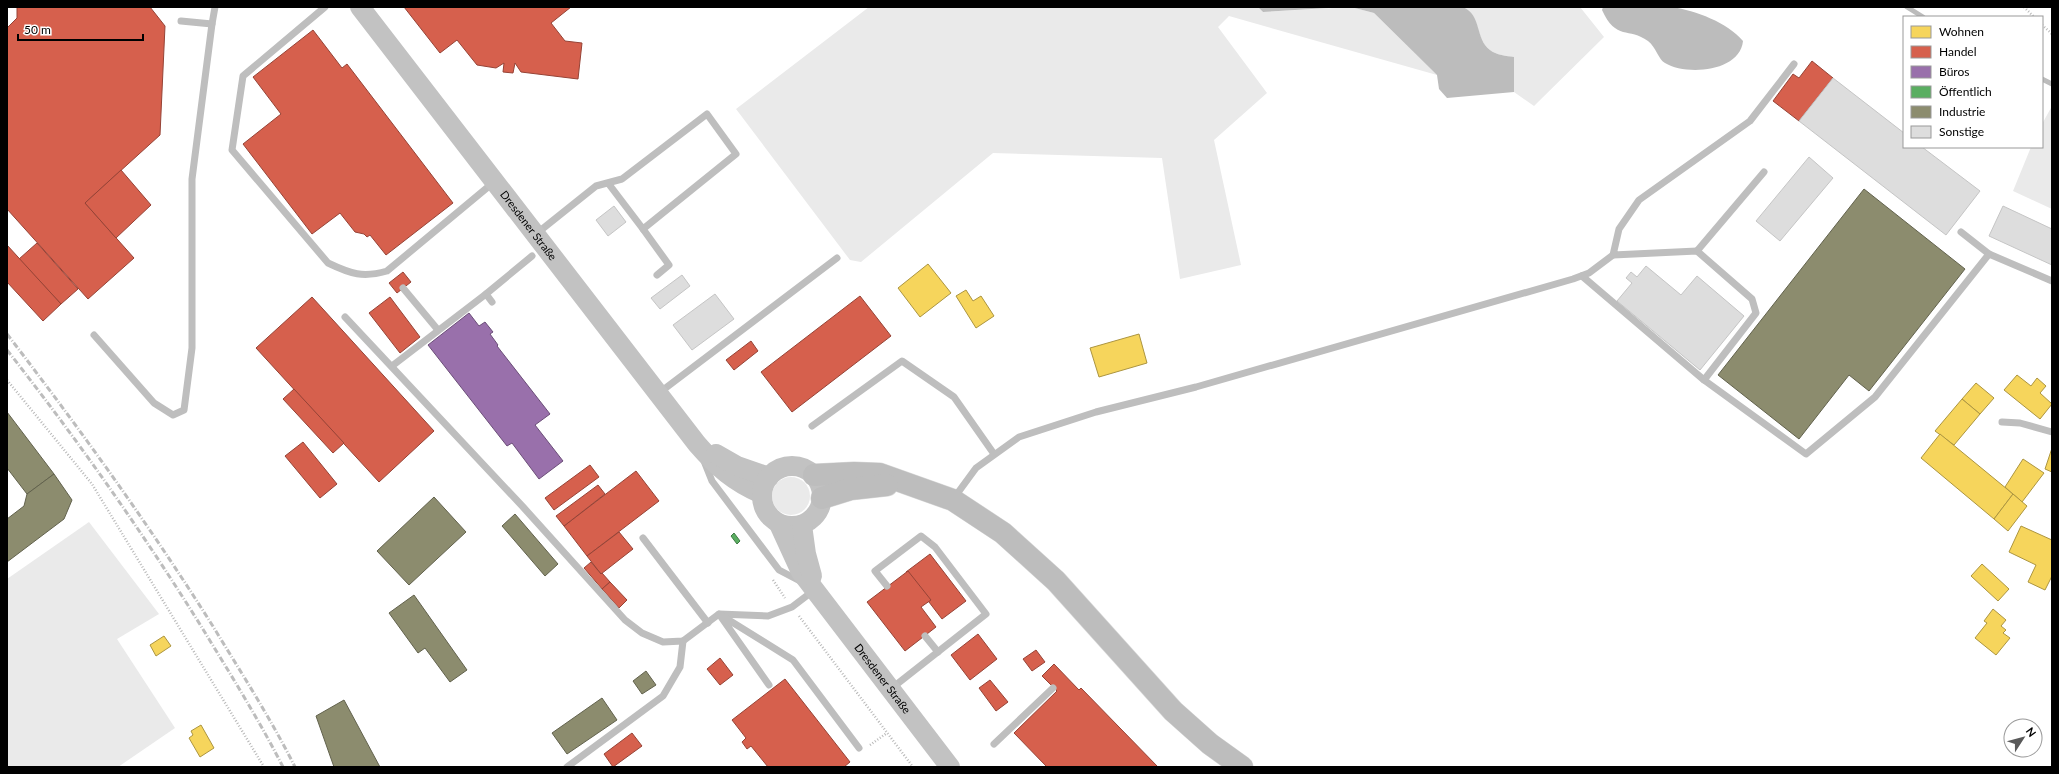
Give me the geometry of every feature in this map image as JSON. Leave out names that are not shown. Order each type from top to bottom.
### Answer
[{"type":"main road","name":"Dresdener Straße","points":[[360,7],[697,444],[737,466],[765,486],[766,512],[772,520],[780,524],[794,561],[801,572],[816,589],[950,767]]},
{"type":"main road","points":[[765,486],[779,469],[793,466],[804,469],[814,476],[820,487],[822,498],[815,516],[802,525],[791,526],[780,524]]},
{"type":"main road","points":[[814,476],[854,473],[880,474],[953,500],[1003,533],[1056,581],[1173,711],[1210,744],[1242,767]]},
{"type":"main road","points":[[822,498],[851,489],[911,484]]},
{"type":"main road","name":"Dresdener Straße","points":[[802,525],[806,554],[816,589]]},
{"type":"lane","points":[[94,335],[154,403],[173,414],[184,410],[192,348],[192,179],[215,7]]},
{"type":"lane","points":[[325,7],[243,76],[232,150],[328,263],[347,272],[370,276],[387,271],[495,181]]},
{"type":"lane","points":[[181,21],[212,24]]},
{"type":"lane","points":[[1613,255],[1620,229],[1639,200],[1750,121],[1794,64]]},
{"type":"lane","points":[[535,234],[596,186],[622,179],[707,114],[736,154],[643,229]]},
{"type":"lane","points":[[1697,251],[1764,172]]},
{"type":"lane","points":[[608,183],[669,265],[657,275]]},
{"type":"lane","points":[[1961,232],[1989,254],[2052,281]]},
{"type":"lane","points":[[953,500],[976,468],[1019,437],[1096,412],[1196,387],[1582,276],[1589,273],[1613,255],[1697,251],[1752,299],[1756,313],[1704,380]]},
{"type":"lane","points":[[1582,276],[1704,380],[1806,454],[1876,397],[1989,254]]},
{"type":"lane","points":[[392,366],[486,294],[532,256]]},
{"type":"lane","points":[[658,394],[837,258]]},
{"type":"lane","points":[[403,288],[438,330]]},
{"type":"lane","points":[[486,294],[492,302]]},
{"type":"lane","points":[[345,317],[535,520],[625,620],[642,633],[663,642],[683,641],[719,614],[768,616],[792,606],[816,589],[779,570],[712,481],[697,444]]},
{"type":"lane","points":[[812,426],[902,361],[954,397],[994,454]]},
{"type":"lane","points":[[2002,422],[2020,423],[2052,432]]},
{"type":"lane","points":[[887,586],[875,571],[921,536],[935,547],[986,614],[891,689]]},
{"type":"lane","points":[[643,538],[708,623]]},
{"type":"lane","points":[[719,614],[769,685]]},
{"type":"lane","points":[[719,614],[794,660],[859,748]]},
{"type":"lane","points":[[925,636],[938,652]]},
{"type":"lane","points":[[567,767],[662,696],[680,667],[683,641]]},
{"type":"lane","points":[[994,744],[1053,688]]},
{"type":"path","points":[[2024,7],[2033,16]]},
{"type":"path","points":[[2043,26],[2052,34]]},
{"type":"path","points":[[7,380],[92,484],[264,767]]},
{"type":"path","points":[[859,748],[862,751],[887,733]]},
{"type":"shaded area","points":[[1655,6],[1672,7],[1691,11],[1710,18],[1729,28],[1743,41],[1740,51],[1723,65],[1698,70],[1674,67],[1663,61],[1648,41],[1641,37],[1618,30],[1612,26],[1602,10],[1603,7]]},
{"type":"shaded area","points":[[869,7],[1258,7],[1263,12],[1351,7],[1374,13],[1437,75],[1229,16],[1218,27],[1267,93],[1214,140],[1241,265],[1180,279],[1162,158],[993,153],[861,262],[850,260],[736,109]]},
{"type":"shaded area","points":[[1258,7],[1345,7],[1263,12]]},
{"type":"shaded area","points":[[1351,7],[1463,7],[1473,16],[1482,40],[1492,52],[1514,57],[1514,92],[1447,98],[1439,89],[1437,75],[1374,13]]},
{"type":"shaded area","points":[[1463,7],[1580,7],[1604,37],[1534,106],[1514,92],[1514,57],[1492,52],[1482,40],[1473,16]]},
{"type":"shaded area","points":[[2052,106],[2052,209],[2013,191],[2031,148],[2043,148],[2043,122]]},
{"type":"shaded area","points":[[787,477],[795,477],[805,482],[809,489],[809,503],[805,510],[795,515],[787,515],[777,510],[775,507],[772,500],[772,492],[777,482],[780,480]]},
{"type":"shaded area","points":[[89,522],[159,614],[117,639],[175,728],[118,767],[7,767],[7,579]]},
{"type":"building: Wohnen","points":[[928,264],[951,293],[920,317],[898,288]]},
{"type":"building: Wohnen","points":[[966,290],[973,301],[981,296],[994,316],[976,328],[956,296]]},
{"type":"building: Wohnen","points":[[1139,334],[1147,363],[1099,377],[1090,348]]},
{"type":"building: Wohnen","points":[[2017,375],[2031,386],[2037,378],[2046,386],[2040,393],[2052,404],[2040,419],[2004,390]]},
{"type":"building: Wohnen","points":[[1976,383],[1994,398],[1980,414],[1962,399]]},
{"type":"building: Wohnen","points":[[1962,399],[1980,414],[1954,445],[1935,431]]},
{"type":"building: Wohnen","points":[[1940,434],[2013,494],[1994,519],[1921,458]]},
{"type":"building: Wohnen","points":[[2052,448],[2052,472],[2045,469]]},
{"type":"building: Wohnen","points":[[2023,459],[2044,473],[2022,502],[2005,487]]},
{"type":"building: Wohnen","points":[[2013,494],[2027,506],[2008,531],[1994,519]]},
{"type":"building: Wohnen","points":[[2021,526],[2052,540],[2052,576],[2045,590],[2028,582],[2036,565],[2009,552]]},
{"type":"building: Wohnen","points":[[1982,564],[2009,589],[1998,601],[1971,576]]},
{"type":"building: Wohnen","points":[[1993,609],[2006,620],[2001,626],[2006,630],[2003,633],[2010,638],[1996,655],[1975,638],[1987,623],[1984,621]]},
{"type":"building: Wohnen","points":[[164,636],[171,646],[156,656],[150,645]]},
{"type":"building: Wohnen","points":[[201,725],[214,748],[200,757],[189,738],[193,735],[191,731]]},
{"type":"building: Handel","points":[[17,7],[150,7],[165,26],[160,135],[85,203],[134,258],[88,299],[7,209],[7,28],[17,18]]},
{"type":"building: Handel","points":[[404,7],[571,7],[551,23],[565,41],[582,43],[578,79],[521,72],[515,63],[513,73],[503,72],[504,63],[496,68],[477,65],[457,40],[440,53]]},
{"type":"building: Handel","points":[[313,30],[342,68],[347,64],[453,203],[386,255],[370,235],[367,237],[364,234],[355,232],[340,213],[312,234],[243,144],[281,114],[253,77]]},
{"type":"building: Handel","points":[[1812,61],[1833,78],[1799,121],[1773,101],[1793,74],[1799,78]]},
{"type":"building: Handel","points":[[121,170],[151,205],[116,238],[85,203]]},
{"type":"building: Handel","points":[[37,243],[78,289],[61,304],[19,259]]},
{"type":"building: Handel","points":[[7,245],[61,304],[43,321],[7,282]]},
{"type":"building: Handel","points":[[403,272],[411,282],[397,293],[389,283]]},
{"type":"building: Handel","points":[[860,296],[891,336],[792,412],[761,372]]},
{"type":"building: Handel","points":[[312,297],[434,431],[379,482],[256,348]]},
{"type":"building: Handel","points":[[390,297],[420,337],[400,353],[369,313]]},
{"type":"building: Handel","points":[[751,341],[758,351],[734,370],[726,360]]},
{"type":"building: Handel","points":[[294,389],[344,443],[333,453],[283,399]]},
{"type":"building: Handel","points":[[303,442],[337,484],[320,498],[285,456]]},
{"type":"building: Handel","points":[[590,465],[599,477],[554,510],[545,498]]},
{"type":"building: Handel","points":[[636,471],[659,501],[587,556],[564,526]]},
{"type":"building: Handel","points":[[598,485],[605,494],[564,526],[556,516]]},
{"type":"building: Handel","points":[[619,532],[633,549],[601,574],[587,556]]},
{"type":"building: Handel","points":[[930,554],[966,601],[942,619],[906,572]]},
{"type":"building: Handel","points":[[591,562],[610,582],[602,589],[584,568]]},
{"type":"building: Handel","points":[[908,571],[931,600],[921,607],[936,627],[905,651],[867,602]]},
{"type":"building: Handel","points":[[610,582],[627,600],[619,608],[602,589]]},
{"type":"building: Handel","points":[[978,634],[997,659],[970,680],[951,655]]},
{"type":"building: Handel","points":[[1036,650],[1045,662],[1032,671],[1023,659]]},
{"type":"building: Handel","points":[[720,658],[733,675],[720,685],[707,669]]},
{"type":"building: Handel","points":[[1054,664],[1079,690],[1081,688],[1158,767],[1047,767],[1014,733],[1057,691],[1042,676]]},
{"type":"building: Handel","points":[[785,679],[850,762],[844,767],[768,767],[751,746],[747,749],[742,742],[746,738],[732,720]]},
{"type":"building: Handel","points":[[990,680],[1008,702],[996,711],[979,688]]},
{"type":"building: Handel","points":[[632,733],[642,746],[613,767],[604,754]]},
{"type":"building: Büros","points":[[469,313],[479,326],[485,322],[493,332],[490,334],[498,345],[497,346],[550,414],[535,425],[563,461],[539,479],[512,443],[507,446],[428,345]]},
{"type":"building: Öffentlich","points":[[734,533],[740,541],[737,544],[731,536]]},
{"type":"building: Industrie","points":[[1864,189],[1965,269],[1869,391],[1849,375],[1799,439],[1718,375]]},
{"type":"building: Industrie","points":[[7,412],[54,474],[27,494],[7,468]]},
{"type":"building: Industrie","points":[[54,474],[72,500],[64,519],[7,562],[7,519],[24,506],[27,494]]},
{"type":"building: Industrie","points":[[434,497],[466,532],[409,585],[377,551]]},
{"type":"building: Industrie","points":[[515,514],[558,564],[545,576],[502,526]]},
{"type":"building: Industrie","points":[[414,595],[467,670],[450,682],[425,648],[418,653],[389,613]]},
{"type":"building: Industrie","points":[[646,671],[656,685],[642,694],[633,681]]},
{"type":"building: Industrie","points":[[602,698],[617,720],[567,754],[552,733]]},
{"type":"building: Industrie","points":[[344,700],[380,767],[334,767],[316,716]]},
{"type":"building: Sonstige","points":[[1833,78],[1903,132],[1903,148],[1923,148],[1980,191],[1946,235],[1799,121]]},
{"type":"building: Sonstige","points":[[1809,157],[1833,178],[1780,241],[1756,221]]},
{"type":"building: Sonstige","points":[[614,206],[626,222],[608,236],[596,220]]},
{"type":"building: Sonstige","points":[[2003,206],[2052,229],[2052,265],[1989,236]]},
{"type":"building: Sonstige","points":[[1646,266],[1681,295],[1697,276],[1744,316],[1700,370],[1617,301],[1632,283],[1626,278],[1631,272],[1637,277]]},
{"type":"building: Sonstige","points":[[682,275],[690,286],[660,309],[651,298]]},
{"type":"building: Sonstige","points":[[715,294],[734,319],[692,350],[673,325]]},
{"type":"waterway","points":[[1907,7],[1921,16]]},
{"type":"waterway","points":[[2043,80],[2052,84]]},
{"type":"railway","points":[[7,334],[88,442],[165,552],[246,680],[295,767]]},
{"type":"railway","points":[[7,350],[58,417],[132,520],[233,678],[283,767]]}]
